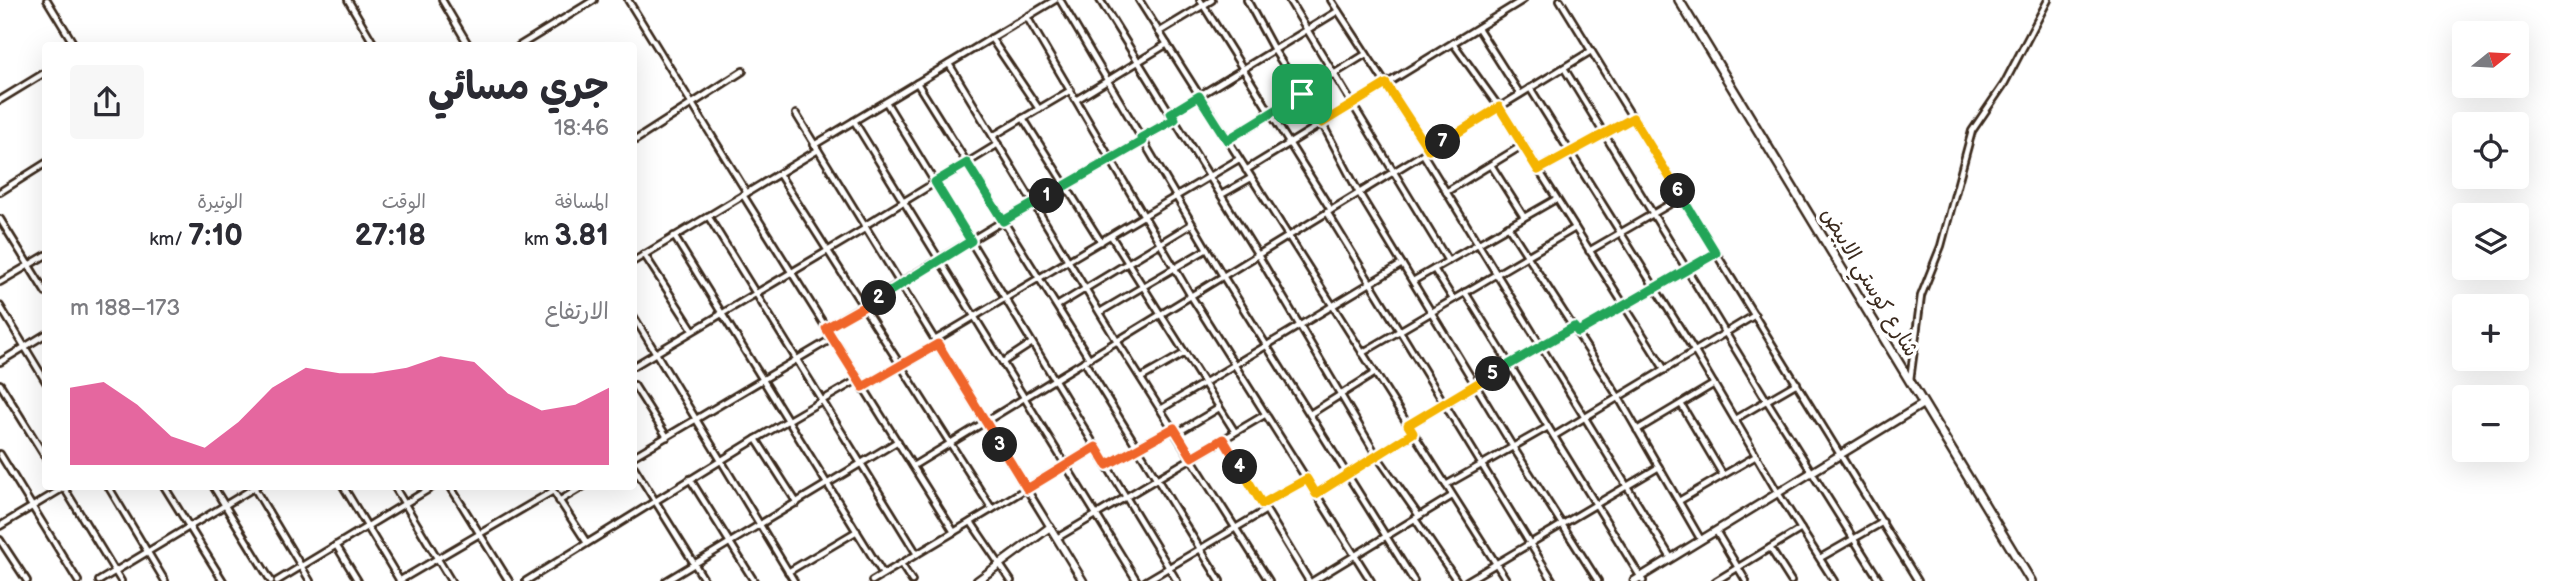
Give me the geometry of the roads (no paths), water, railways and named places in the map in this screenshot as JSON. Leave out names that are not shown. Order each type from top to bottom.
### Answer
[{"type":"highway","name":"شارع كوستي الابيض","points":[[1679,0],[2031,581]]},
{"type":"main road","points":[[1639,580],[1923,404]]},
{"type":"main road","points":[[977,581],[1050,527],[1083,581]]},
{"type":"street","points":[[47,0],[73,42]]},
{"type":"street","points":[[348,0],[373,42]]},
{"type":"street","points":[[442,0],[467,42]]},
{"type":"street","points":[[526,42],[594,0]]},
{"type":"street","points":[[628,0],[791,272],[954,532]]},
{"type":"street","points":[[637,259],[779,174],[854,121],[1057,0],[1223,276],[1414,581]]},
{"type":"street","points":[[1100,0],[1258,255],[1377,456],[1457,581]]},
{"type":"street","points":[[1139,0],[1507,581]]},
{"type":"street","points":[[1159,32],[1202,3],[1212,0]]},
{"type":"street","points":[[1247,0],[1274,50],[1322,123],[1359,193],[1598,581]]},
{"type":"street","points":[[1289,0],[1448,261]]},
{"type":"street","points":[[1331,0],[1429,150]]},
{"type":"street","points":[[1246,170],[1523,0]]},
{"type":"street","points":[[1560,0],[1919,581]]},
{"type":"street","points":[[1910,381],[1921,296],[1941,246],[1972,131],[2004,84],[2049,0]]},
{"type":"street","points":[[1202,3],[1553,581]]},
{"type":"street","points":[[1171,113],[1338,11]]},
{"type":"street","points":[[1027,17],[1191,296],[1371,581]]},
{"type":"street","points":[[1478,28],[1520,94]]},
{"type":"street","points":[[991,38],[1039,109]]},
{"type":"street","points":[[1452,43],[1499,107],[1665,370]]},
{"type":"street","points":[[1076,100],[1167,44]]},
{"type":"street","points":[[913,466],[1591,51]]},
{"type":"street","points":[[1227,140],[1366,54]]},
{"type":"street","points":[[949,64],[1117,341],[1269,581]]},
{"type":"street","points":[[1564,68],[1880,581]]},
{"type":"street","points":[[637,139],[743,71]]},
{"type":"street","points":[[0,100],[42,74]]},
{"type":"street","points":[[917,83],[1057,306],[1137,448],[1220,581]]},
{"type":"street","points":[[1530,88],[1834,581]]},
{"type":"street","points":[[993,136],[1070,90]]},
{"type":"street","points":[[886,102],[1177,581]]},
{"type":"street","points":[[796,114],[1050,527]]},
{"type":"street","points":[[1023,118],[1101,242]]},
{"type":"street","points":[[1538,170],[1633,118]]},
{"type":"street","points":[[826,328],[1003,221],[1111,160],[1175,119]]},
{"type":"street","points":[[854,121],[1137,581]]},
{"type":"street","points":[[637,364],[828,251],[903,201],[998,144]]},
{"type":"street","points":[[1446,192],[1522,145]]},
{"type":"street","points":[[1423,154],[1671,558]]},
{"type":"street","points":[[863,387],[901,366],[1005,298],[1239,159]]},
{"type":"street","points":[[1491,165],[1524,217]]},
{"type":"street","points":[[0,192],[42,166]]},
{"type":"street","points":[[779,174],[992,509]]},
{"type":"street","points":[[1221,195],[1251,178]]},
{"type":"street","points":[[1589,251],[1682,197]]},
{"type":"street","points":[[1413,282],[1556,199]]},
{"type":"street","points":[[708,216],[917,554]]},
{"type":"street","points":[[0,219],[42,287]]},
{"type":"street","points":[[1057,306],[1192,224]]},
{"type":"street","points":[[1508,226],[1619,398],[1701,540]]},
{"type":"street","points":[[1362,353],[1575,228]]},
{"type":"street","points":[[674,236],[883,574]]},
{"type":"street","points":[[1111,236],[1234,432]]},
{"type":"street","points":[[1100,312],[1207,249]]},
{"type":"street","points":[[1578,332],[1716,253]]},
{"type":"street","points":[[644,254],[692,330]]},
{"type":"street","points":[[0,282],[42,257]]},
{"type":"street","points":[[1161,409],[1402,264]]},
{"type":"street","points":[[1434,269],[1453,299]]},
{"type":"street","points":[[1465,292],[1596,504],[1639,580]]},
{"type":"street","points":[[0,306],[42,375]]},
{"type":"street","points":[[1554,436],[1755,315]]},
{"type":"street","points":[[637,322],[794,581]]},
{"type":"street","points":[[1408,425],[1574,327]]},
{"type":"street","points":[[0,362],[42,336]]},
{"type":"street","points":[[637,454],[833,338]]},
{"type":"street","points":[[1003,362],[1032,343]]},
{"type":"street","points":[[1141,378],[1185,353]]},
{"type":"street","points":[[1310,414],[1375,373]]},
{"type":"street","points":[[526,581],[690,478],[859,379]]},
{"type":"street","points":[[1735,419],[1797,383]]},
{"type":"street","points":[[0,384],[42,452]]},
{"type":"street","points":[[1637,429],[1714,384]]},
{"type":"street","points":[[637,390],[667,437]]},
{"type":"street","points":[[1681,404],[1723,475]]},
{"type":"street","points":[[1107,465],[1219,408]]},
{"type":"street","points":[[1057,538],[1266,414]]},
{"type":"street","points":[[1446,485],[1548,427]]},
{"type":"street","points":[[1316,494],[1413,433]]},
{"type":"street","points":[[756,439],[797,503]]},
{"type":"street","points":[[1223,439],[1311,581],[1452,496]]},
{"type":"street","points":[[666,581],[898,442]]},
{"type":"street","points":[[872,581],[1096,447]]},
{"type":"street","points":[[0,454],[78,581]]},
{"type":"street","points":[[1679,501],[1756,456]]},
{"type":"street","points":[[1467,581],[1659,467]]},
{"type":"street","points":[[637,472],[705,581]]},
{"type":"street","points":[[690,478],[754,581]]},
{"type":"street","points":[[1262,504],[1307,479]]},
{"type":"street","points":[[0,526],[59,490]]},
{"type":"street","points":[[66,490],[121,581]]},
{"type":"street","points":[[110,490],[165,581]]},
{"type":"street","points":[[166,490],[223,581]]},
{"type":"street","points":[[215,490],[274,581],[427,490]]},
{"type":"street","points":[[99,581],[249,490]]},
{"type":"street","points":[[256,490],[310,581]]},
{"type":"street","points":[[345,490],[399,581],[549,490]]},
{"type":"street","points":[[396,490],[452,581]]},
{"type":"street","points":[[452,490],[509,581]]},
{"type":"street","points":[[552,490],[587,543]]},
{"type":"street","points":[[559,501],[577,490]]},
{"type":"street","points":[[1146,581],[1266,510]]},
{"type":"street","points":[[971,522],[1011,581]]},
{"type":"street","points":[[1820,558],[1883,522]]},
{"type":"street","points":[[1716,581],[1801,529]]},
{"type":"street","points":[[788,572],[857,531]]},
{"type":"street","points":[[1716,531],[1746,581]]},
{"type":"street","points":[[0,540],[27,581]]},
{"type":"street","points":[[336,545],[358,581]]},
{"type":"street","points":[[1770,548],[1791,581]]},
{"type":"street","points":[[901,564],[912,581]]}]
